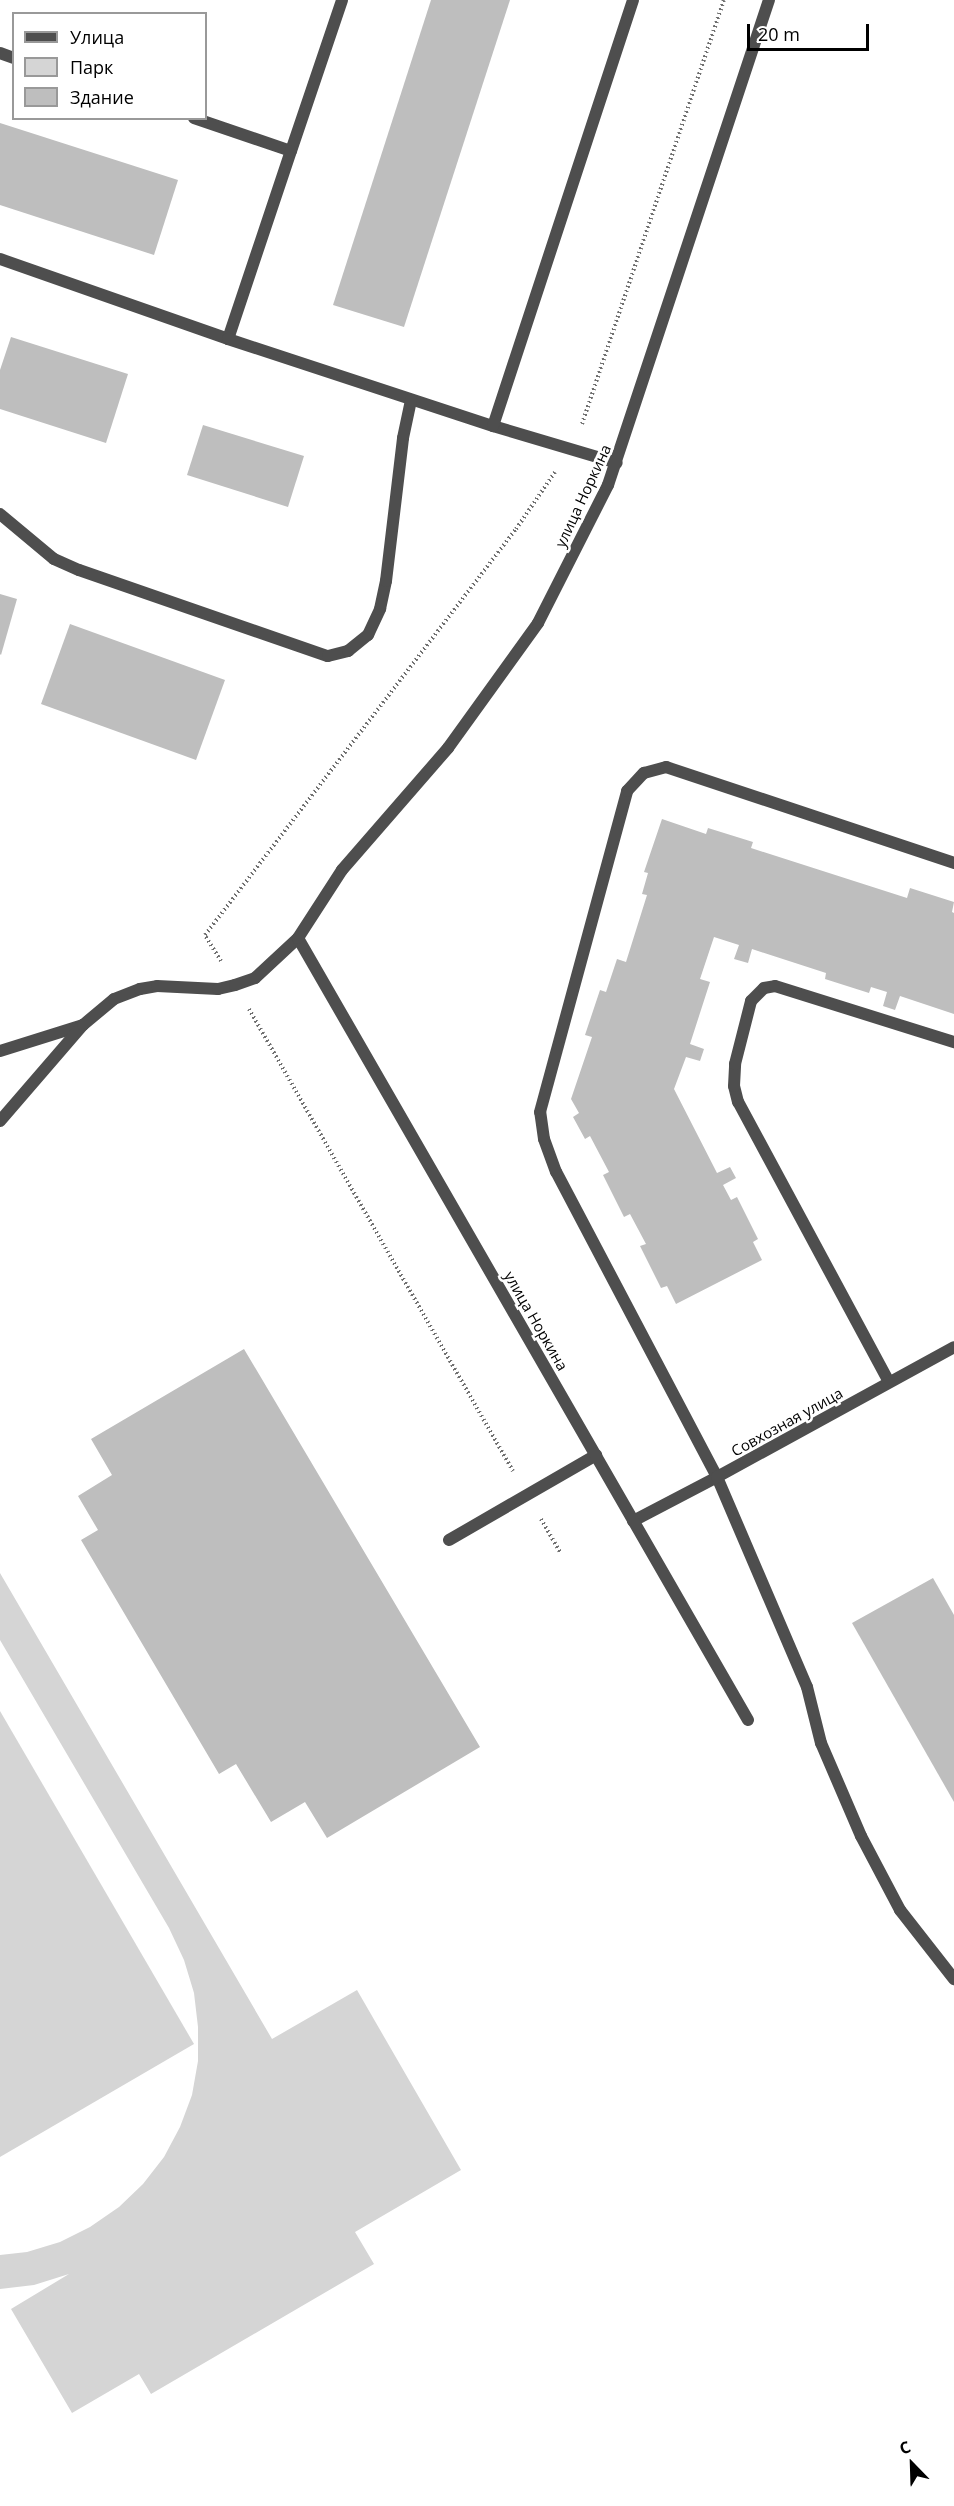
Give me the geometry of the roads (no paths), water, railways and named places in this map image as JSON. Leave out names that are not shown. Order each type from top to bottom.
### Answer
[{"type":"street","points":[[228,339],[342,0]]},
{"type":"street","points":[[493,426],[633,0]]},
{"type":"street","name":"улица Норкина","points":[[0,1120],[83,1024],[114,999],[140,988],[157,986],[218,989],[255,978],[298,938],[342,870],[448,748],[538,623],[617,463],[769,0]]},
{"type":"street","points":[[200,120],[291,151]]},
{"type":"street","points":[[0,259],[411,400],[617,463]]},
{"type":"street","points":[[0,514],[54,559],[79,570],[328,656],[348,651],[368,635],[380,609],[386,581],[403,438],[411,400]]},
{"type":"street","points":[[954,863],[666,767],[644,773],[627,791],[540,1112],[544,1139],[556,1173],[717,1478],[807,1687],[821,1743],[861,1836],[900,1910],[954,1979]]},
{"type":"street","name":"улица Норкина","points":[[298,938],[747,1720]]},
{"type":"street","points":[[889,1382],[738,1102],[734,1086],[735,1064],[751,1000],[764,988],[775,986],[954,1042]]},
{"type":"street","points":[[0,1051],[83,1024]]},
{"type":"street","name":"Совхозная улица","points":[[633,1521],[717,1478],[954,1347]]},
{"type":"street","points":[[449,1540],[596,1455]]}]
